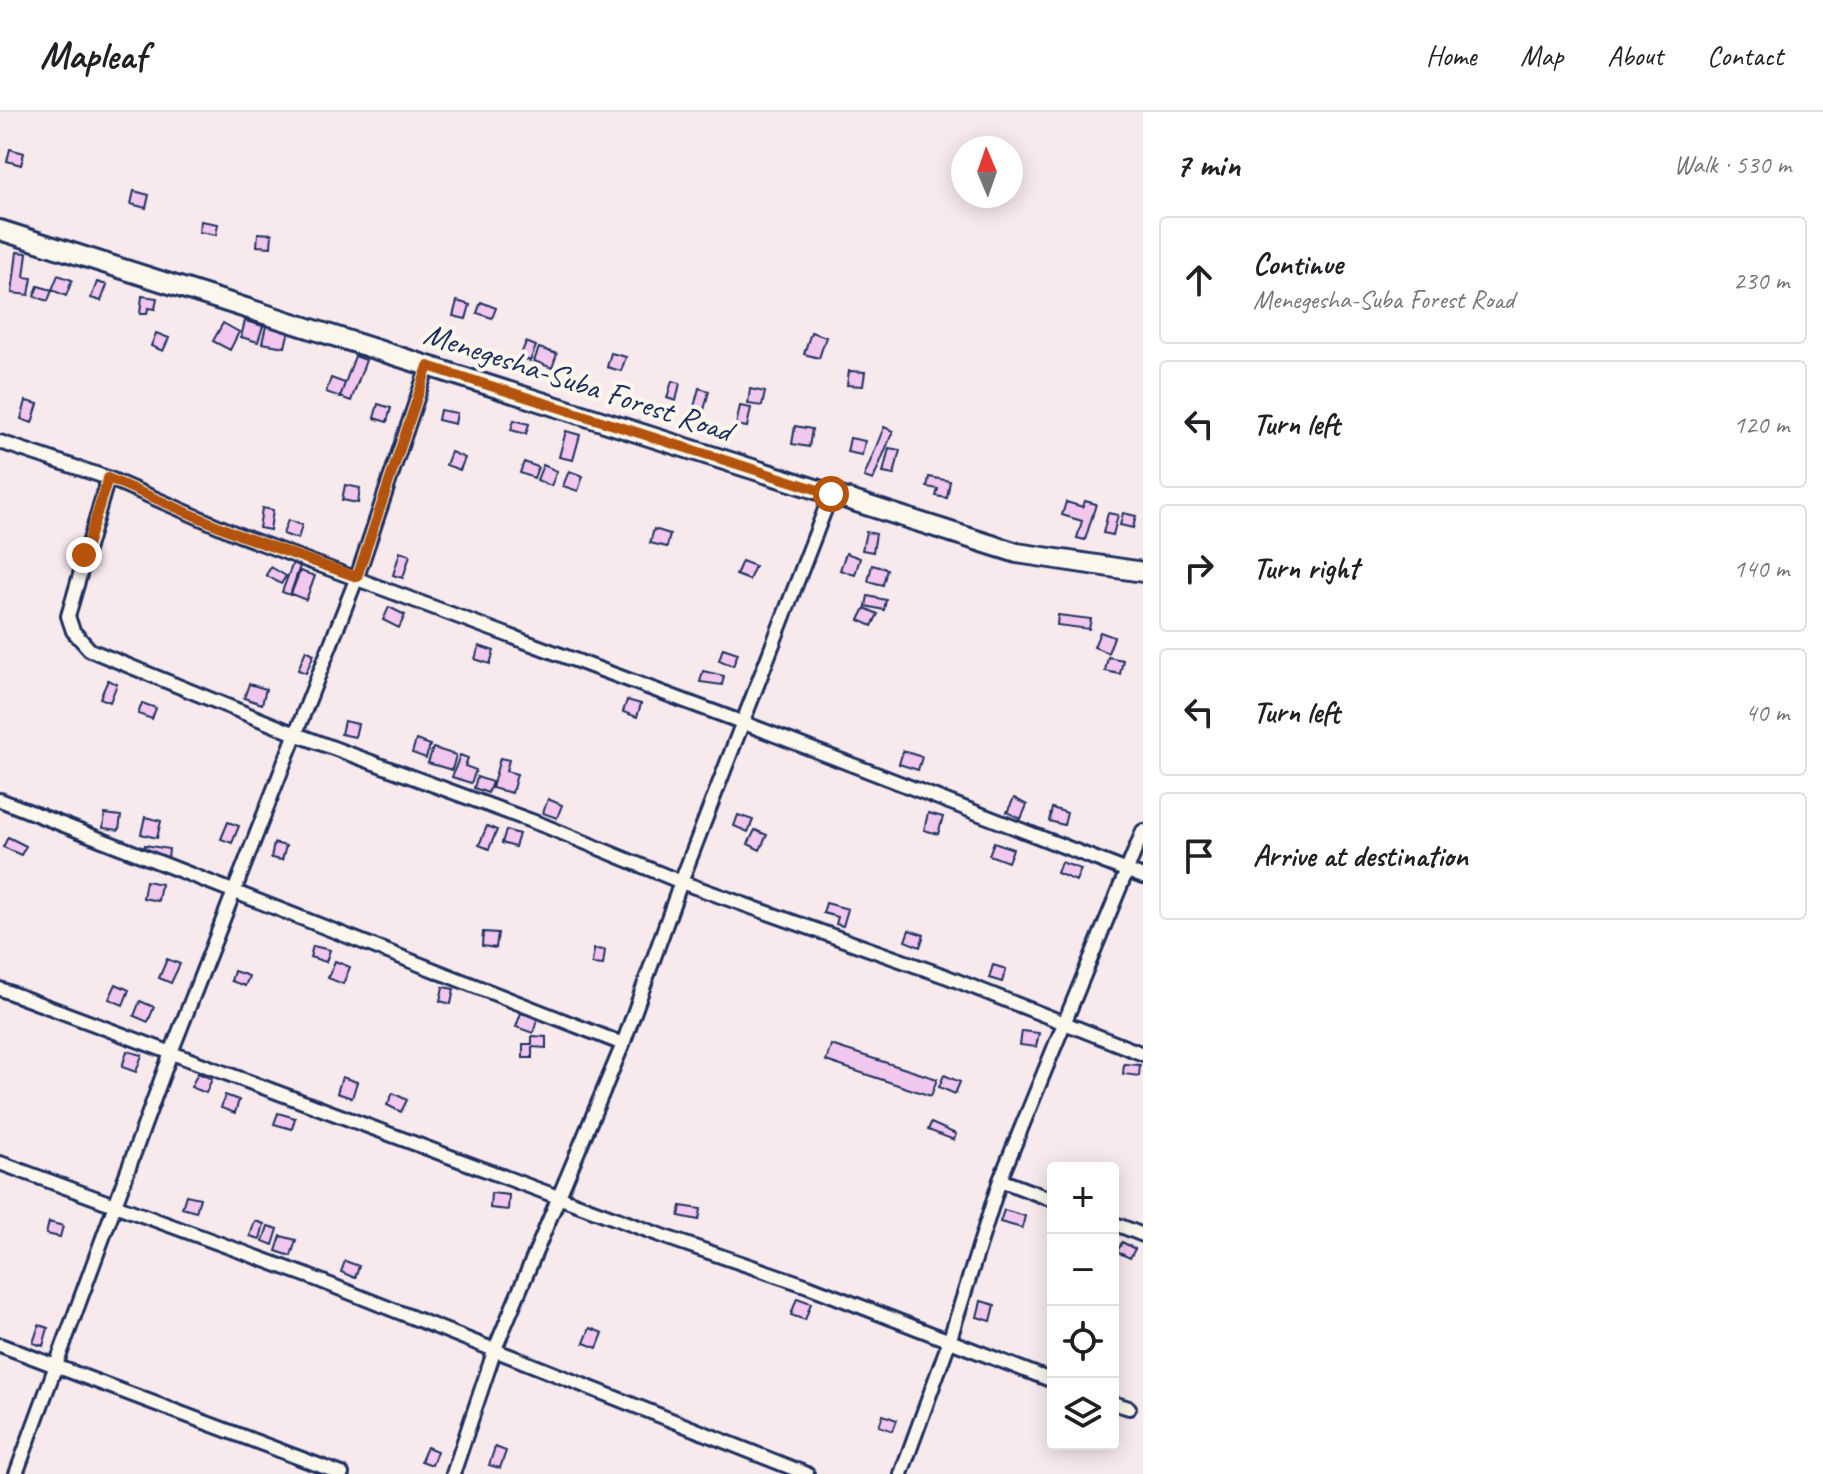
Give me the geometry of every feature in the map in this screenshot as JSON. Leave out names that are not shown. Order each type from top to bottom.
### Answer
[{"type":"street","name":"Menegesha-Suba Forest Road","points":[[0,230],[1017,553],[1143,572]]},
{"type":"street","points":[[16,1474],[172,1050],[298,735],[357,577],[428,366]]},
{"type":"street","points":[[0,442],[108,478],[239,535],[744,723],[1143,877]]},
{"type":"street","points":[[108,478],[68,616],[73,631],[90,650],[298,735],[545,826],[681,882],[945,976],[1143,1054]]},
{"type":"street","points":[[453,1474],[495,1349],[623,1044],[681,882],[831,494]]},
{"type":"street","points":[[0,800],[623,1044]]},
{"type":"street","points":[[901,1474],[949,1342],[1000,1180],[1143,831]]},
{"type":"street","points":[[0,989],[808,1286],[1047,1379]]},
{"type":"street","points":[[0,1163],[495,1349],[807,1474]]},
{"type":"street","points":[[1000,1180],[1047,1198]]},
{"type":"street","points":[[1119,1225],[1143,1235]]},
{"type":"street","points":[[0,1345],[342,1474]]},
{"type":"street","points":[[1119,1405],[1129,1408]]},
{"type":"building","points":[[10,149],[24,153],[21,165],[7,161]]},
{"type":"building","points":[[134,191],[149,195],[146,208],[131,204]]},
{"type":"building","points":[[201,221],[218,224],[216,235],[199,232]]},
{"type":"building","points":[[258,233],[272,234],[271,247],[257,246]]},
{"type":"building","points":[[17,252],[27,253],[24,277],[32,278],[29,295],[12,293]]},
{"type":"building","points":[[58,275],[72,280],[66,296],[52,290]]},
{"type":"building","points":[[97,282],[107,285],[101,301],[91,298]]},
{"type":"building","points":[[38,286],[52,290],[48,301],[34,296]]},
{"type":"building","points":[[142,296],[157,298],[155,309],[148,308],[147,314],[140,314]]},
{"type":"building","points":[[457,301],[470,305],[466,319],[453,316]]},
{"type":"building","points":[[481,302],[496,308],[492,318],[477,313]]},
{"type":"building","points":[[245,321],[263,326],[258,342],[241,337]]},
{"type":"building","points":[[223,323],[239,332],[230,350],[213,341]]},
{"type":"building","points":[[266,326],[289,330],[285,347],[262,343]]},
{"type":"building","points":[[811,332],[826,337],[819,358],[804,354]]},
{"type":"building","points":[[156,333],[169,338],[163,351],[151,346]]},
{"type":"building","points":[[526,342],[536,346],[530,361],[520,357]]},
{"type":"building","points":[[539,348],[557,354],[552,368],[534,361]]},
{"type":"building","points":[[611,353],[626,357],[621,371],[607,367]]},
{"type":"building","points":[[355,356],[366,360],[351,401],[340,397]]},
{"type":"building","points":[[849,371],[865,372],[863,386],[847,385]]},
{"type":"building","points":[[331,378],[345,383],[340,397],[326,392]]},
{"type":"building","points":[[672,381],[680,383],[676,401],[667,398]]},
{"type":"building","points":[[699,388],[709,391],[704,410],[694,407]]},
{"type":"building","points":[[750,389],[765,392],[762,406],[748,404]]},
{"type":"building","points":[[26,401],[38,404],[32,423],[21,419]]},
{"type":"building","points":[[378,404],[391,408],[387,422],[374,418]]},
{"type":"building","points":[[740,406],[751,408],[747,427],[736,425]]},
{"type":"building","points":[[440,410],[457,413],[455,424],[438,420]]},
{"type":"building","points":[[514,420],[529,424],[526,434],[511,430]]},
{"type":"building","points":[[795,426],[812,429],[809,447],[792,444]]},
{"type":"building","points":[[884,427],[893,431],[873,480],[864,477]]},
{"type":"building","points":[[566,431],[580,435],[573,460],[559,457]]},
{"type":"building","points":[[850,438],[865,441],[862,455],[847,452]]},
{"type":"building","points":[[889,448],[900,450],[894,475],[883,473]]},
{"type":"building","points":[[451,452],[465,458],[460,470],[446,465]]},
{"type":"building","points":[[524,462],[538,467],[534,478],[520,473]]},
{"type":"building","points":[[543,465],[557,471],[551,486],[537,480]]},
{"type":"building","points":[[569,471],[583,476],[578,491],[563,486]]},
{"type":"building","points":[[929,477],[950,481],[947,498],[936,496],[938,489],[927,487]]},
{"type":"building","points":[[345,485],[360,488],[358,503],[342,500]]},
{"type":"building","points":[[1085,501],[1096,504],[1085,540],[1077,538],[1082,521],[1062,515],[1066,502],[1083,507]]},
{"type":"building","points":[[262,508],[273,510],[270,530],[259,528]]},
{"type":"building","points":[[1108,513],[1118,515],[1113,535],[1103,533]]},
{"type":"building","points":[[1123,513],[1136,516],[1133,528],[1120,525]]},
{"type":"building","points":[[288,520],[302,525],[298,539],[283,534]]},
{"type":"building","points":[[654,529],[670,534],[667,547],[650,543]]},
{"type":"building","points":[[866,532],[876,534],[873,552],[862,550]]},
{"type":"building","points":[[400,552],[410,555],[403,578],[393,575]]},
{"type":"building","points":[[846,553],[860,558],[855,575],[840,570]]},
{"type":"building","points":[[294,560],[301,563],[290,595],[282,592]]},
{"type":"building","points":[[742,561],[755,566],[749,580],[736,575]]},
{"type":"building","points":[[872,565],[887,569],[883,585],[868,581]]},
{"type":"building","points":[[271,567],[286,576],[281,584],[266,575]]},
{"type":"building","points":[[300,571],[315,576],[306,600],[291,594]]},
{"type":"building","points":[[868,596],[886,600],[884,610],[866,606]]},
{"type":"building","points":[[389,607],[405,615],[399,628],[383,620]]},
{"type":"building","points":[[865,608],[878,614],[872,626],[859,620]]},
{"type":"building","points":[[1058,615],[1091,619],[1089,629],[1057,625]]},
{"type":"building","points":[[1100,632],[1114,637],[1108,653],[1094,647]]},
{"type":"building","points":[[479,646],[494,651],[490,664],[475,659]]},
{"type":"building","points":[[723,648],[738,653],[733,666],[719,660]]},
{"type":"building","points":[[306,650],[314,654],[306,673],[298,670]]},
{"type":"building","points":[[1108,657],[1123,660],[1120,674],[1105,671]]},
{"type":"building","points":[[703,671],[724,676],[722,685],[700,682]]},
{"type":"building","points":[[108,680],[117,684],[110,702],[100,698]]},
{"type":"building","points":[[249,684],[266,689],[262,704],[244,698]]},
{"type":"building","points":[[627,700],[641,704],[637,717],[623,712]]},
{"type":"building","points":[[142,703],[156,708],[152,719],[138,714]]},
{"type":"building","points":[[344,721],[358,724],[355,737],[341,734]]},
{"type":"building","points":[[416,740],[430,745],[426,758],[412,753]]},
{"type":"building","points":[[433,748],[456,755],[452,770],[428,763]]},
{"type":"building","points":[[903,751],[922,757],[918,770],[899,764]]},
{"type":"building","points":[[460,755],[468,758],[465,766],[476,770],[471,783],[452,777]]},
{"type":"building","points":[[500,758],[509,760],[506,771],[517,774],[512,793],[492,788]]},
{"type":"building","points":[[477,777],[492,782],[488,793],[474,788]]},
{"type":"building","points":[[1014,798],[1027,805],[1021,819],[1007,812]]},
{"type":"building","points":[[548,799],[562,805],[557,818],[543,813]]},
{"type":"building","points":[[1052,808],[1067,813],[1064,825],[1049,821]]},
{"type":"building","points":[[928,813],[943,817],[938,834],[924,830]]},
{"type":"building","points":[[105,814],[121,816],[119,830],[103,828]]},
{"type":"building","points":[[738,815],[753,820],[748,832],[734,826]]},
{"type":"building","points":[[145,817],[161,821],[157,838],[141,834]]},
{"type":"building","points":[[228,822],[239,826],[232,843],[221,839]]},
{"type":"building","points":[[487,826],[497,830],[489,849],[479,845]]},
{"type":"building","points":[[506,830],[519,834],[515,847],[502,843]]},
{"type":"building","points":[[755,830],[767,835],[760,850],[748,844]]},
{"type":"building","points":[[8,837],[26,846],[21,855],[3,847]]},
{"type":"building","points":[[994,842],[1013,849],[1008,862],[989,855]]},
{"type":"building","points":[[274,843],[286,846],[282,860],[271,858]]},
{"type":"building","points":[[145,845],[169,849],[168,859],[143,855]]},
{"type":"building","points":[[1061,862],[1081,869],[1076,881],[1057,873]]},
{"type":"building","points":[[146,881],[161,884],[158,901],[143,898]]},
{"type":"building","points":[[826,903],[848,909],[843,926],[836,924],[838,917],[823,913]]},
{"type":"building","points":[[909,930],[924,935],[920,947],[905,941]]},
{"type":"building","points":[[483,932],[498,933],[496,948],[482,946]]},
{"type":"building","points":[[313,946],[330,950],[326,962],[310,957]]},
{"type":"building","points":[[594,949],[605,950],[603,965],[592,964]]},
{"type":"building","points":[[167,959],[180,964],[171,983],[159,978]]},
{"type":"building","points":[[335,961],[350,967],[343,984],[328,978]]},
{"type":"building","points":[[993,965],[1006,969],[1002,982],[989,978]]},
{"type":"building","points":[[234,971],[249,976],[245,986],[231,981]]},
{"type":"building","points":[[116,984],[129,990],[123,1005],[109,999]]},
{"type":"building","points":[[443,987],[454,989],[451,1004],[440,1001]]},
{"type":"building","points":[[140,1001],[154,1007],[148,1022],[134,1016]]},
{"type":"building","points":[[521,1013],[538,1018],[533,1033],[516,1027]]},
{"type":"building","points":[[1022,1031],[1039,1033],[1036,1047],[1020,1045]]},
{"type":"building","points":[[532,1036],[546,1037],[546,1048],[532,1047],[532,1058],[523,1058],[523,1044],[532,1044]]},
{"type":"building","points":[[831,1045],[937,1079],[931,1096],[826,1061]]},
{"type":"building","points":[[127,1051],[142,1055],[136,1072],[122,1067]]},
{"type":"building","points":[[1124,1064],[1140,1065],[1139,1076],[1123,1074]]},
{"type":"building","points":[[198,1073],[212,1079],[206,1093],[191,1087]]},
{"type":"building","points":[[944,1075],[960,1082],[955,1094],[939,1087]]},
{"type":"building","points":[[342,1077],[357,1082],[352,1098],[337,1093]]},
{"type":"building","points":[[393,1093],[407,1100],[401,1112],[387,1105]]},
{"type":"building","points":[[225,1095],[239,1100],[235,1113],[221,1108]]},
{"type":"building","points":[[278,1113],[295,1118],[292,1129],[274,1124]]},
{"type":"building","points":[[931,1123],[956,1134],[954,1140],[928,1130]]},
{"type":"building","points":[[491,1193],[509,1195],[508,1210],[490,1208]]},
{"type":"building","points":[[186,1195],[200,1198],[196,1212],[182,1208]]},
{"type":"building","points":[[681,1206],[701,1209],[699,1220],[679,1216]]},
{"type":"building","points":[[1004,1210],[1025,1216],[1022,1228],[1000,1222]]},
{"type":"building","points":[[255,1221],[264,1224],[260,1239],[250,1236]]},
{"type":"building","points":[[49,1222],[63,1226],[60,1237],[46,1234]]},
{"type":"building","points":[[268,1226],[278,1229],[273,1245],[263,1241]]},
{"type":"building","points":[[281,1236],[296,1240],[291,1256],[276,1251]]},
{"type":"building","points":[[1122,1242],[1135,1249],[1130,1258],[1119,1253]]},
{"type":"building","points":[[345,1261],[359,1266],[355,1278],[341,1272]]},
{"type":"building","points":[[797,1298],[811,1303],[805,1320],[791,1315]]},
{"type":"building","points":[[981,1301],[995,1305],[991,1321],[977,1317]]},
{"type":"building","points":[[39,1325],[48,1328],[43,1346],[33,1343]]},
{"type":"building","points":[[590,1328],[603,1333],[597,1348],[584,1343]]},
{"type":"building","points":[[883,1415],[897,1420],[893,1431],[879,1426]]},
{"type":"building","points":[[427,1447],[437,1451],[432,1465],[421,1461]]},
{"type":"building","points":[[495,1447],[506,1451],[500,1468],[489,1465]]},
{"type":"route","points":[[84,555],[108,478],[239,535],[357,577],[428,366],[831,494]]}]
